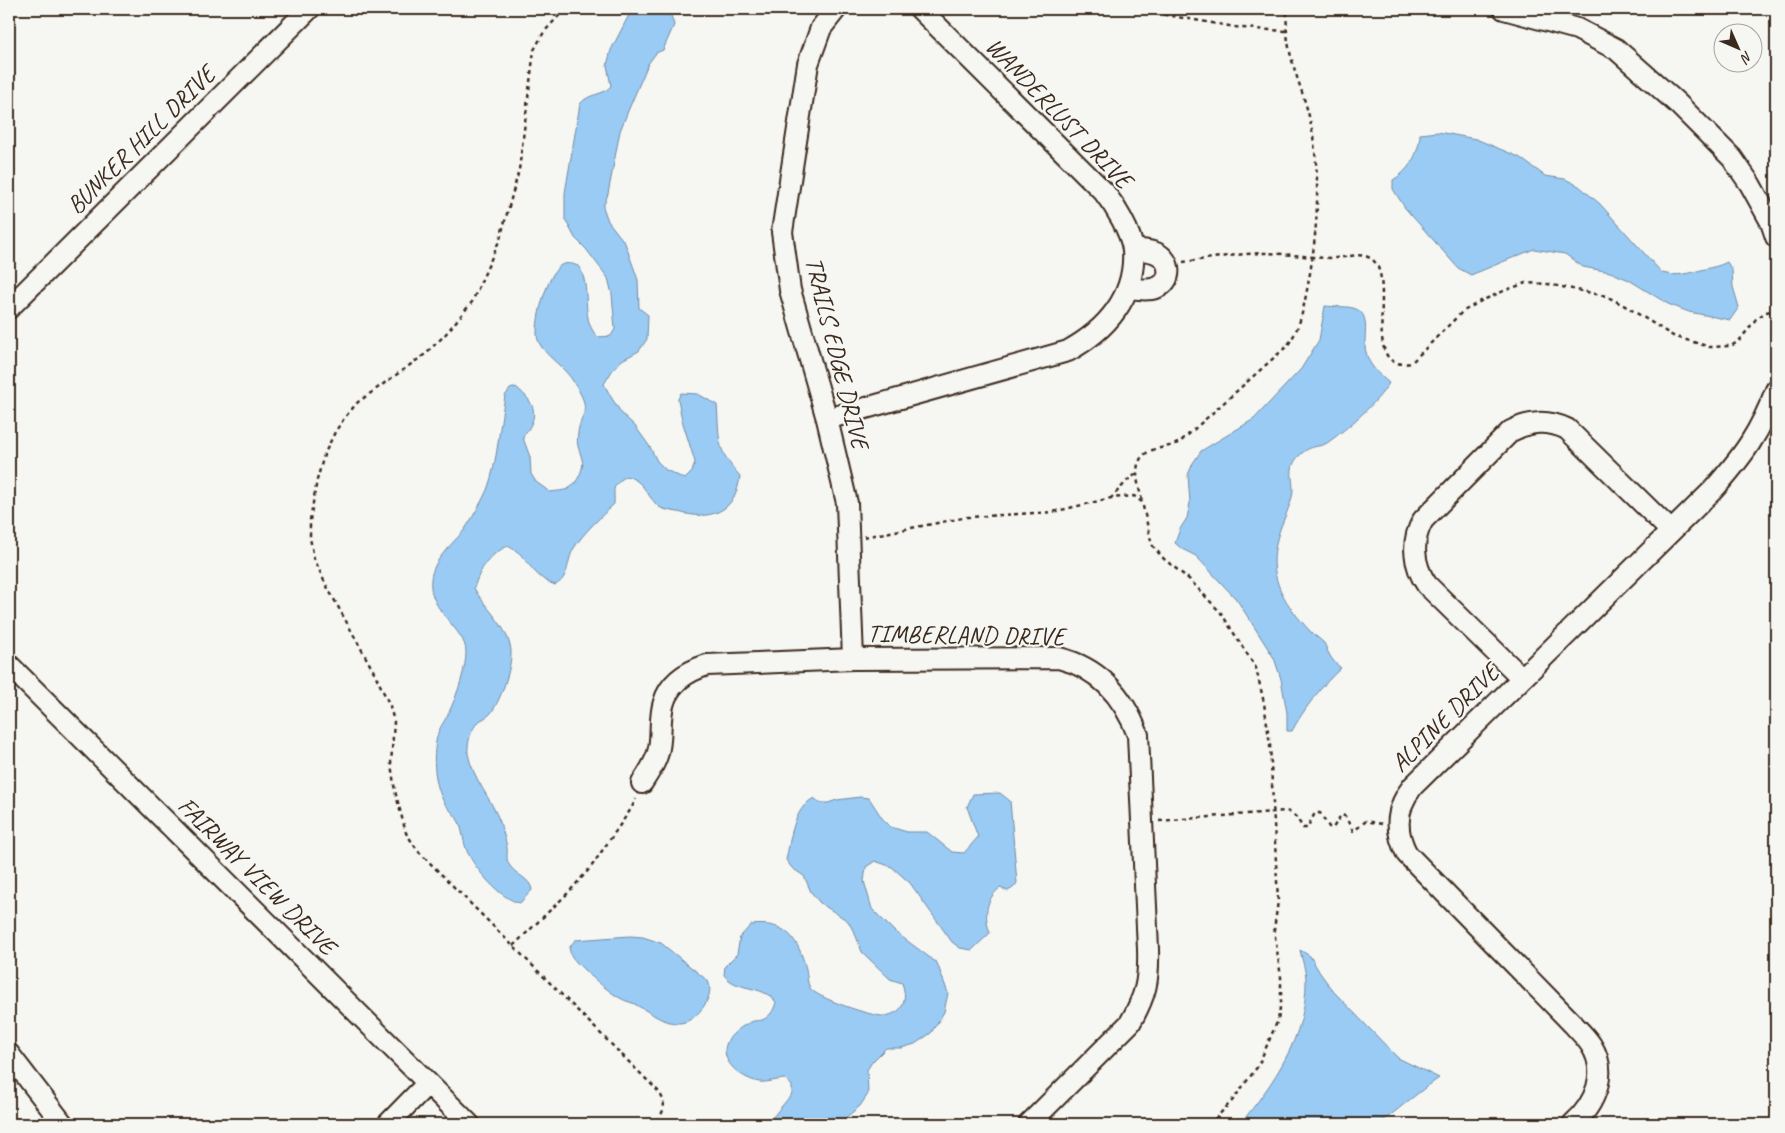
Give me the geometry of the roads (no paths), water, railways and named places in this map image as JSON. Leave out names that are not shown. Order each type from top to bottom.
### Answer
[{"type":"street","name":"BUNKER HILL DRIVE","points":[[9,308],[309,9]]},
{"type":"street","name":"TRAILS EDGE DRIVE","points":[[836,9],[821,28],[808,64],[782,232],[790,290],[827,419],[848,503],[853,659]]},
{"type":"street","name":"WANDERLUST DRIVE","points":[[827,419],[1068,351],[1087,341],[1100,330],[1112,316],[1129,288],[1133,248],[1116,208],[1104,192],[920,9]]},
{"type":"street","points":[[1504,9],[1577,29],[1616,49],[1677,103],[1732,158],[1750,184],[1771,222],[1776,237]]},
{"type":"street","points":[[1129,288],[1150,290],[1158,288],[1165,282],[1169,273],[1168,264],[1161,256],[1154,252],[1133,248]]},
{"type":"street","name":"ALPINE DRIVE","points":[[1573,1124],[1585,1113],[1595,1095],[1600,1076],[1597,1057],[1591,1045],[1573,1024],[1413,862],[1402,844],[1398,828],[1400,808],[1408,792],[1713,490],[1740,460],[1758,431],[1776,390]]},
{"type":"street","points":[[1522,678],[1427,585],[1418,568],[1416,559],[1418,528],[1423,520],[1511,432],[1539,422],[1547,422],[1567,429],[1671,531]]},
{"type":"street","name":"TIMBERLAND DRIVE","points":[[642,783],[653,766],[659,750],[664,702],[671,688],[693,669],[707,666],[853,659],[1042,657],[1059,658],[1075,662],[1092,672],[1107,685],[1122,701],[1132,718],[1138,735],[1149,964],[1146,990],[1130,1023],[1029,1124]]},
{"type":"street","name":"FAIRWAY VIEW DRIVE","points":[[9,665],[469,1124]]},
{"type":"street","points":[[9,1054],[62,1124]]},
{"type":"street","points":[[388,1124],[427,1084]]},
{"type":"water","points":[[632,9],[669,9],[674,25],[663,50],[656,53],[648,64],[620,131],[608,194],[603,207],[608,221],[625,243],[638,280],[639,308],[648,315],[647,339],[639,351],[622,360],[604,384],[622,414],[635,426],[650,447],[657,461],[666,470],[685,479],[692,472],[695,462],[682,420],[678,399],[681,393],[698,394],[717,405],[720,443],[726,458],[740,476],[738,489],[727,506],[711,514],[690,515],[659,507],[641,484],[626,476],[615,486],[614,504],[588,530],[574,548],[565,574],[560,582],[555,585],[544,580],[520,554],[508,546],[490,558],[479,575],[474,588],[503,629],[510,645],[511,661],[503,690],[495,707],[490,714],[478,722],[471,732],[468,754],[474,772],[500,822],[507,846],[508,863],[531,886],[532,890],[520,903],[504,896],[476,866],[466,848],[459,822],[445,804],[438,788],[434,762],[437,737],[458,690],[463,674],[466,652],[460,635],[435,601],[431,590],[431,579],[439,558],[465,529],[487,490],[496,456],[505,396],[510,389],[516,387],[532,405],[534,416],[523,438],[530,457],[531,474],[536,482],[550,492],[564,490],[571,487],[581,471],[583,463],[577,438],[584,412],[584,403],[579,390],[570,377],[546,353],[538,340],[539,312],[546,289],[556,270],[561,265],[573,264],[580,267],[584,279],[588,317],[593,331],[598,337],[611,336],[615,329],[612,294],[608,278],[575,238],[565,219],[565,193],[580,104],[611,86],[607,65],[611,50]]},
{"type":"water","points":[[1438,132],[1476,139],[1519,157],[1545,176],[1565,179],[1579,186],[1600,204],[1662,273],[1684,274],[1727,262],[1732,270],[1733,287],[1739,307],[1730,320],[1689,312],[1668,304],[1629,280],[1610,272],[1583,267],[1565,254],[1534,249],[1471,275],[1458,268],[1405,208],[1393,189],[1393,180],[1409,166],[1416,154],[1420,134]]},
{"type":"water","points":[[1325,306],[1353,308],[1363,315],[1365,320],[1367,357],[1375,369],[1389,383],[1377,399],[1352,423],[1327,443],[1304,452],[1293,465],[1292,497],[1277,538],[1274,557],[1277,580],[1293,612],[1324,643],[1331,658],[1341,668],[1314,698],[1292,731],[1287,731],[1287,713],[1281,679],[1274,658],[1237,600],[1196,556],[1175,543],[1180,529],[1187,518],[1190,503],[1188,475],[1193,463],[1201,451],[1254,419],[1301,369],[1319,340]]},
{"type":"water","points":[[1000,793],[1010,801],[1017,883],[1008,891],[1000,888],[991,897],[987,909],[990,933],[972,950],[960,948],[952,942],[910,883],[892,867],[875,861],[866,867],[864,881],[872,909],[894,931],[937,963],[948,993],[944,1012],[931,1033],[915,1044],[901,1048],[886,1048],[867,1070],[868,1094],[860,1106],[838,1124],[767,1124],[792,1094],[792,1086],[786,1079],[759,1082],[746,1077],[729,1063],[725,1049],[727,1042],[734,1033],[748,1023],[767,1017],[773,1010],[776,1002],[770,996],[736,984],[724,975],[725,966],[737,954],[740,937],[751,925],[763,924],[773,926],[789,934],[799,948],[803,958],[810,988],[832,1001],[857,1010],[884,1016],[898,1011],[903,1005],[905,997],[902,983],[890,979],[862,952],[848,921],[820,903],[811,892],[804,876],[792,868],[786,860],[794,825],[801,809],[814,798],[820,803],[828,803],[860,797],[869,798],[882,818],[891,827],[907,832],[927,832],[952,852],[964,853],[978,837],[967,807],[973,794]]},
{"type":"water","points":[[630,936],[643,937],[661,943],[708,981],[710,990],[707,1000],[694,1017],[680,1023],[668,1022],[622,999],[601,985],[579,965],[571,955],[569,948],[575,940]]},
{"type":"water","points":[[1300,950],[1310,956],[1334,992],[1398,1058],[1439,1078],[1379,1124],[1240,1124],[1276,1076],[1286,1058],[1301,1020],[1305,1001],[1306,977]]}]
